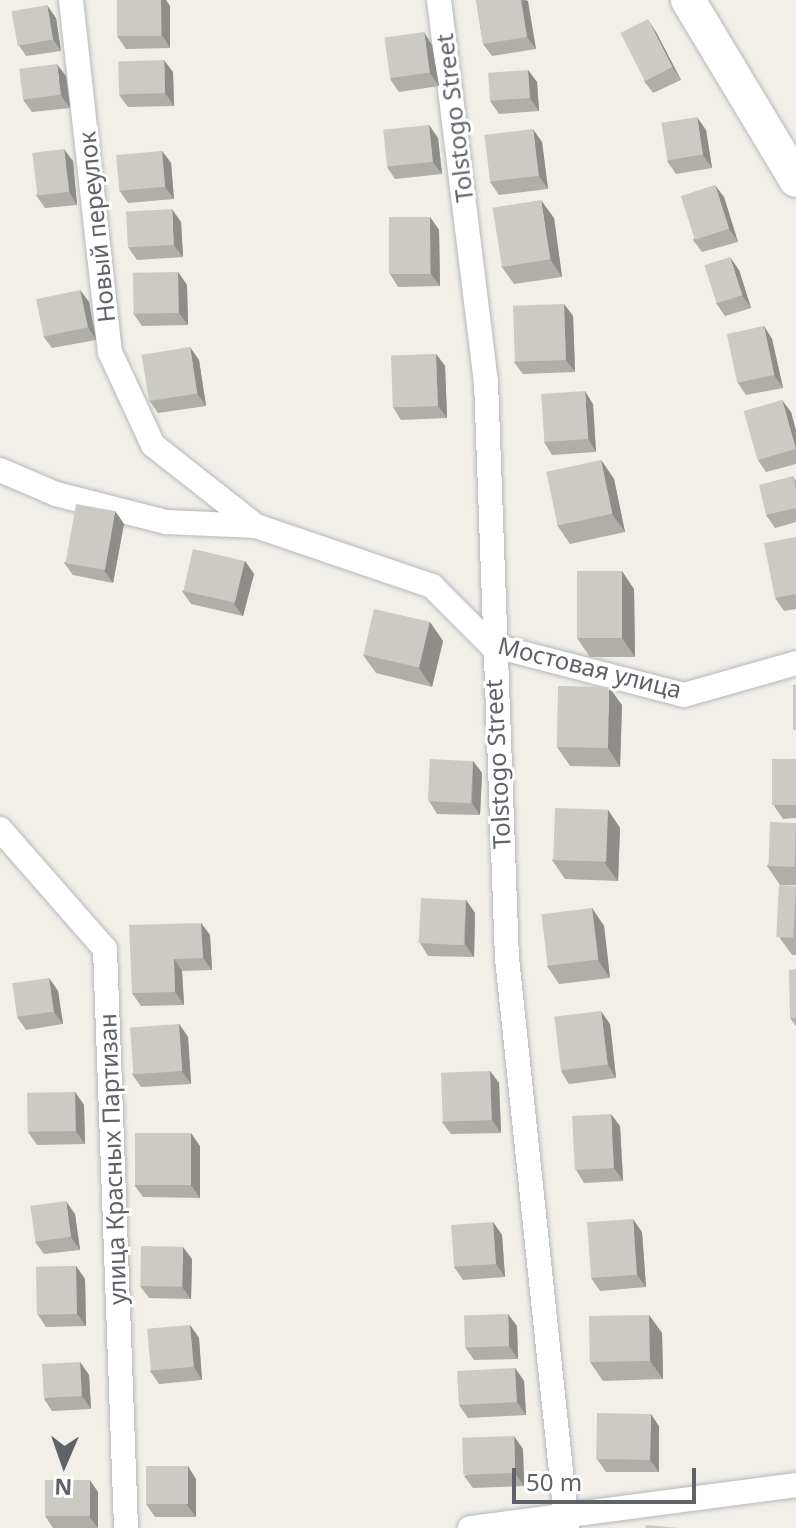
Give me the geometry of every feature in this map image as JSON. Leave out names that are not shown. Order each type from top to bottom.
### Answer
[{"type":"main road","points":[[688,0],[796,180]]},
{"type":"street","name":"Новый переулок","points":[[71,0],[110,352],[153,445]]},
{"type":"street","name":"Tolstogo Street","points":[[439,0],[486,381],[491,645],[507,958],[568,1522]]},
{"type":"street","name":"Мостовая улица","points":[[153,445],[256,526],[432,586],[491,645],[684,695],[796,663]]},
{"type":"street","points":[[0,470],[56,494],[166,522],[256,526]]},
{"type":"street","name":"улица Красных Партизан","points":[[0,829],[105,949],[126,1528]]},
{"type":"street","points":[[470,1528],[568,1522],[796,1485]]},
{"type":"building","points":[[117,0],[161,0],[161,36],[117,36]]},
{"type":"building","points":[[476,0],[521,0],[527,37],[483,44]]},
{"type":"building","points":[[47,5],[53,39],[18,46],[12,11]]},
{"type":"building","points":[[648,19],[673,67],[645,81],[620,33]]},
{"type":"building","points":[[424,32],[430,73],[390,78],[384,38]]},
{"type":"building","points":[[164,60],[165,93],[119,95],[118,62]]},
{"type":"building","points":[[57,64],[61,95],[23,99],[19,69]]},
{"type":"building","points":[[528,70],[530,98],[490,101],[488,73]]},
{"type":"building","points":[[697,117],[703,155],[667,160],[661,123]]},
{"type":"building","points":[[429,125],[433,162],[387,167],[383,130]]},
{"type":"building","points":[[533,129],[539,176],[490,182],[484,135]]},
{"type":"building","points":[[64,149],[69,192],[37,196],[32,153]]},
{"type":"building","points":[[162,151],[165,187],[119,191],[116,155]]},
{"type":"building","points":[[715,185],[729,229],[695,240],[681,196]]},
{"type":"building","points":[[541,200],[550,259],[502,267],[493,208]]},
{"type":"building","points":[[172,209],[174,245],[128,247],[126,211]]},
{"type":"building","points":[[389,217],[430,217],[430,274],[389,274]]},
{"type":"building","points":[[730,257],[742,295],[717,303],[704,265]]},
{"type":"building","points":[[178,272],[179,313],[134,314],[133,273]]},
{"type":"building","points":[[80,290],[88,327],[44,337],[36,299]]},
{"type":"building","points":[[564,304],[566,360],[515,362],[513,306]]},
{"type":"building","points":[[764,326],[774,375],[737,383],[727,334]]},
{"type":"building","points":[[190,347],[197,393],[149,401],[142,355]]},
{"type":"building","points":[[436,354],[438,406],[393,408],[391,356]]},
{"type":"building","points":[[585,391],[588,439],[544,442],[541,394]]},
{"type":"building","points":[[782,400],[796,449],[758,460],[744,411]]},
{"type":"building","points":[[601,460],[612,514],[558,525],[546,472]]},
{"type":"building","points":[[793,476],[796,508],[766,515],[759,485]]},
{"type":"building","points":[[76,504],[115,511],[105,570],[66,563]]},
{"type":"building","points":[[796,537],[796,594],[775,598],[764,543]]},
{"type":"building","points":[[193,549],[245,561],[235,603],[183,591]]},
{"type":"building","points":[[577,571],[622,571],[622,638],[577,638]]},
{"type":"building","points":[[374,609],[430,622],[419,668],[363,655]]},
{"type":"building","points":[[793,685],[796,685],[796,730],[793,730]]},
{"type":"building","points":[[558,686],[609,687],[608,748],[557,747]]},
{"type":"building","points":[[430,759],[473,761],[471,803],[428,801]]},
{"type":"building","points":[[772,759],[796,759],[796,805],[772,805]]},
{"type":"building","points":[[555,808],[608,810],[606,862],[553,860]]},
{"type":"building","points":[[770,822],[796,823],[794,867],[768,866]]},
{"type":"building","points":[[779,885],[796,886],[793,938],[776,937]]},
{"type":"building","points":[[421,898],[466,900],[464,945],[419,943]]},
{"type":"building","points":[[592,908],[598,960],[548,966],[541,914]]},
{"type":"building","points":[[201,923],[203,958],[174,959],[175,992],[132,993],[129,925]]},
{"type":"building","points":[[796,969],[796,1018],[790,1018],[789,970]]},
{"type":"building","points":[[49,978],[54,1012],[17,1017],[12,983]]},
{"type":"building","points":[[601,1011],[608,1065],[561,1070],[554,1017]]},
{"type":"building","points":[[179,1024],[182,1071],[133,1074],[130,1027]]},
{"type":"building","points":[[490,1071],[492,1120],[443,1122],[441,1073]]},
{"type":"building","points":[[75,1092],[76,1131],[28,1132],[27,1093]]},
{"type":"building","points":[[611,1114],[614,1168],[575,1170],[572,1116]]},
{"type":"building","points":[[135,1133],[191,1133],[191,1185],[135,1185]]},
{"type":"building","points":[[66,1201],[71,1237],[35,1242],[30,1206]]},
{"type":"building","points":[[633,1219],[637,1275],[591,1278],[587,1222]]},
{"type":"building","points":[[493,1222],[496,1264],[454,1267],[451,1225]]},
{"type":"building","points":[[141,1246],[183,1247],[182,1287],[140,1286]]},
{"type":"building","points":[[76,1266],[77,1314],[37,1315],[36,1267]]},
{"type":"building","points":[[508,1314],[509,1346],[465,1348],[464,1316]]},
{"type":"building","points":[[649,1315],[650,1361],[590,1362],[589,1316]]},
{"type":"building","points":[[190,1325],[194,1367],[151,1371],[147,1329]]},
{"type":"building","points":[[80,1362],[82,1396],[44,1398],[42,1364]]},
{"type":"building","points":[[515,1368],[517,1402],[459,1405],[457,1371]]},
{"type":"building","points":[[597,1413],[651,1414],[650,1460],[596,1459]]},
{"type":"building","points":[[514,1436],[515,1473],[463,1475],[462,1438]]},
{"type":"building","points":[[146,1466],[188,1466],[188,1504],[146,1504]]},
{"type":"building","points":[[45,1480],[90,1480],[90,1516],[45,1516]]},
{"type":"building","points":[[646,1525],[680,1528],[645,1528]]}]
